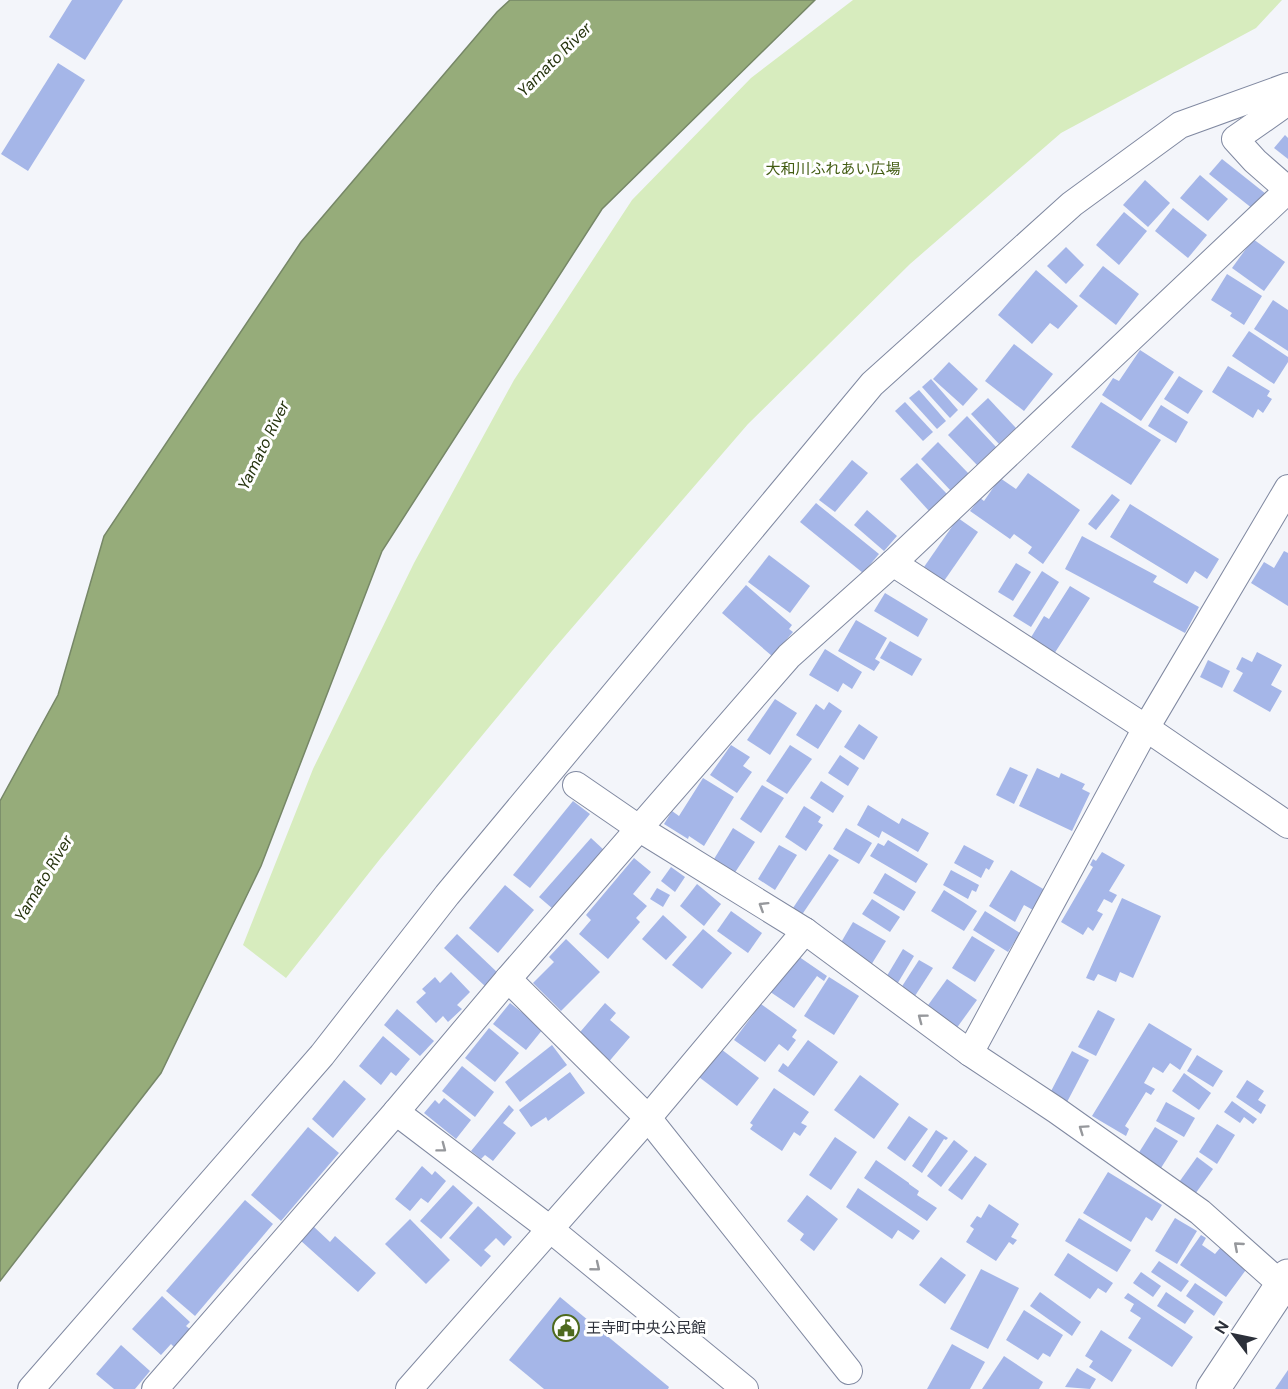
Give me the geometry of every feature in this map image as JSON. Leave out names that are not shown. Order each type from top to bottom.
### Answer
[{"type":"main road","points":[[1213,1389],[1285,1280]]},
{"type":"street","points":[[31,1389],[322,1055],[447,895],[872,384],[1072,204],[1180,125],[1288,86]]},
{"type":"street","points":[[155,1389],[789,656],[893,562],[1288,190],[1255,161],[1235,139],[1288,102]]},
{"type":"street","points":[[970,1053],[1146,728],[1288,488]]},
{"type":"street","points":[[893,562],[1146,728],[1288,825]]},
{"type":"street","points":[[576,785],[640,829],[805,932],[970,1053],[1056,1110],[1200,1212],[1285,1280]]},
{"type":"street","points":[[409,1389],[648,1118],[805,932]]},
{"type":"street","points":[[508,979],[648,1118],[849,1371]]},
{"type":"street","points":[[396,1112],[549,1229],[745,1389]]},
{"type":"green space","name":"大和川ふれあい広場","points":[[853,0],[1282,0],[1256,28],[1061,133],[910,264],[748,424],[552,651],[380,859],[286,978],[243,945],[313,769],[414,563],[514,380],[632,200],[751,78]]},
{"type":"water","name":"Yamato River","points":[[510,0],[815,0],[602,209],[382,551],[261,866],[161,1073],[0,1281],[0,801],[58,695],[104,536],[301,242],[497,12]]},
{"type":"building","points":[[72,0],[123,0],[85,60],[49,37]]},
{"type":"building","points":[[58,63],[85,80],[28,171],[1,154]]},
{"type":"building","points":[[1285,135],[1288,138],[1288,159],[1274,148]]},
{"type":"building","points":[[1222,159],[1266,194],[1253,209],[1209,174]]},
{"type":"building","points":[[1200,175],[1228,199],[1208,221],[1180,198]]},
{"type":"building","points":[[1145,180],[1170,203],[1148,227],[1123,205]]},
{"type":"building","points":[[1173,208],[1207,235],[1188,258],[1155,231]]},
{"type":"building","points":[[1124,212],[1147,231],[1119,265],[1096,245]]},
{"type":"building","points":[[1253,239],[1285,262],[1264,291],[1232,268]]},
{"type":"building","points":[[1066,247],[1084,265],[1066,284],[1047,266]]},
{"type":"building","points":[[1103,266],[1139,294],[1116,325],[1079,296]]},
{"type":"building","points":[[1036,270],[1078,306],[1058,329],[1050,323],[1032,344],[998,315]]},
{"type":"building","points":[[1227,274],[1262,296],[1244,325],[1230,316],[1232,313],[1211,300]]},
{"type":"building","points":[[1273,300],[1288,310],[1288,351],[1254,329]]},
{"type":"building","points":[[1249,331],[1288,357],[1288,362],[1274,384],[1232,356]]},
{"type":"building","points":[[1014,344],[1053,374],[1024,411],[985,381]]},
{"type":"building","points":[[1140,350],[1174,372],[1141,421],[1102,395],[1113,378],[1119,381]]},
{"type":"building","points":[[949,362],[978,389],[963,406],[933,379]]},
{"type":"building","points":[[1228,366],[1270,391],[1267,396],[1272,399],[1263,413],[1258,409],[1253,418],[1212,392]]},
{"type":"building","points":[[1179,376],[1203,391],[1188,414],[1164,399]]},
{"type":"building","points":[[931,379],[958,410],[950,418],[922,387]]},
{"type":"building","points":[[919,390],[946,421],[937,429],[909,398]]},
{"type":"building","points":[[988,398],[1016,428],[999,444],[971,414]]},
{"type":"building","points":[[905,402],[933,432],[923,441],[895,411]]},
{"type":"building","points":[[1101,402],[1161,440],[1131,485],[1071,447]]},
{"type":"building","points":[[1161,405],[1188,422],[1176,443],[1148,426]]},
{"type":"building","points":[[967,416],[996,447],[977,465],[948,435]]},
{"type":"building","points":[[938,442],[969,474],[951,491],[921,459]]},
{"type":"building","points":[[852,460],[868,473],[835,512],[819,500]]},
{"type":"building","points":[[917,463],[947,494],[929,511],[900,479]]},
{"type":"building","points":[[1028,473],[1080,510],[1043,564],[1028,553],[1032,547],[1014,534],[1010,539],[970,511],[980,498],[984,501],[1000,478],[1016,489]]},
{"type":"building","points":[[1112,494],[1120,500],[1096,530],[1088,524]]},
{"type":"building","points":[[816,503],[879,554],[863,573],[800,522]]},
{"type":"building","points":[[1130,504],[1219,559],[1207,579],[1195,571],[1187,584],[1110,537]]},
{"type":"building","points":[[867,510],[897,536],[884,551],[854,525]]},
{"type":"building","points":[[958,518],[978,532],[944,581],[924,567]]},
{"type":"building","points":[[1082,536],[1157,576],[1153,582],[1199,607],[1185,633],[1065,569]]},
{"type":"building","points":[[1284,551],[1288,553],[1288,606],[1251,583],[1264,562],[1274,568]]},
{"type":"building","points":[[769,555],[810,586],[790,613],[748,582]]},
{"type":"building","points":[[1016,563],[1031,572],[1013,601],[998,592]]},
{"type":"building","points":[[1042,571],[1059,582],[1031,627],[1013,616]]},
{"type":"building","points":[[746,585],[792,625],[789,629],[793,632],[772,656],[722,613]]},
{"type":"building","points":[[1070,586],[1090,598],[1054,654],[1030,639],[1044,616],[1049,619]]},
{"type":"building","points":[[885,593],[928,619],[918,637],[874,611]]},
{"type":"building","points":[[856,620],[887,638],[875,659],[880,662],[874,671],[838,651]]},
{"type":"building","points":[[890,641],[922,659],[912,676],[880,658]]},
{"type":"building","points":[[825,649],[862,672],[852,689],[843,683],[838,692],[809,675]]},
{"type":"building","points":[[1257,652],[1282,665],[1271,685],[1282,691],[1270,712],[1233,691],[1243,673],[1236,669],[1242,657],[1252,662]]},
{"type":"building","points":[[1208,660],[1230,671],[1222,688],[1200,677]]},
{"type":"building","points":[[775,699],[797,713],[770,755],[747,740]]},
{"type":"building","points":[[829,702],[842,711],[818,749],[796,735],[816,704],[824,710]]},
{"type":"building","points":[[859,724],[878,737],[864,760],[844,747]]},
{"type":"building","points":[[731,745],[750,757],[743,766],[752,772],[737,793],[710,775]]},
{"type":"building","points":[[790,745],[812,759],[787,794],[766,781]]},
{"type":"building","points":[[840,755],[859,768],[848,786],[828,773]]},
{"type":"building","points":[[1010,767],[1028,775],[1014,804],[996,795]]},
{"type":"building","points":[[1037,768],[1059,778],[1061,773],[1085,784],[1082,789],[1090,793],[1072,831],[1019,806]]},
{"type":"building","points":[[703,778],[734,797],[704,846],[664,824],[672,811],[679,816]]},
{"type":"building","points":[[821,781],[844,796],[833,813],[810,798]]},
{"type":"building","points":[[762,785],[784,798],[761,833],[740,819]]},
{"type":"building","points":[[573,801],[590,814],[530,888],[513,875]]},
{"type":"building","points":[[868,805],[899,824],[902,818],[929,833],[918,852],[882,831],[879,838],[857,825]]},
{"type":"building","points":[[804,806],[821,817],[818,822],[823,825],[806,851],[785,837]]},
{"type":"building","points":[[733,828],[755,842],[732,877],[711,864]]},
{"type":"building","points":[[846,828],[872,843],[859,864],[833,849]]},
{"type":"building","points":[[591,838],[605,851],[553,909],[539,897]]},
{"type":"building","points":[[888,840],[928,864],[916,883],[870,856],[878,843],[884,846]]},
{"type":"building","points":[[779,845],[797,855],[775,890],[758,879]]},
{"type":"building","points":[[964,845],[994,861],[989,870],[986,868],[981,878],[954,863]]},
{"type":"building","points":[[1102,852],[1125,865],[1109,891],[1117,895],[1112,903],[1104,899],[1097,911],[1103,914],[1093,931],[1088,927],[1083,935],[1061,922],[1093,867],[1090,865],[1093,859],[1096,861]]},
{"type":"building","points":[[829,854],[839,860],[797,922],[789,914]]},
{"type":"building","points":[[634,858],[651,872],[633,894],[647,906],[636,918],[640,922],[608,959],[579,934],[591,920],[586,915]]},
{"type":"building","points":[[671,867],[685,877],[675,892],[661,881]]},
{"type":"building","points":[[951,870],[979,885],[976,892],[972,890],[968,899],[943,885]]},
{"type":"building","points":[[1011,870],[1045,890],[1033,910],[1024,905],[1015,922],[989,906]]},
{"type":"building","points":[[885,873],[916,892],[904,911],[873,893]]},
{"type":"building","points":[[697,884],[721,904],[704,926],[680,906]]},
{"type":"building","points":[[505,885],[534,910],[498,953],[469,928]]},
{"type":"building","points":[[657,888],[670,895],[663,907],[650,899]]},
{"type":"building","points":[[944,890],[977,911],[964,931],[931,911]]},
{"type":"building","points":[[1122,898],[1161,916],[1133,978],[1120,972],[1116,982],[1098,974],[1094,981],[1086,978]]},
{"type":"building","points":[[872,899],[900,917],[890,932],[862,914]]},
{"type":"building","points":[[731,911],[762,933],[748,953],[717,931]]},
{"type":"building","points":[[985,911],[1020,933],[1008,952],[973,930]]},
{"type":"building","points":[[663,915],[687,937],[666,960],[642,939]]},
{"type":"building","points":[[853,922],[886,941],[868,970],[836,951]]},
{"type":"building","points":[[703,929],[732,953],[702,989],[672,965]]},
{"type":"building","points":[[457,934],[499,974],[486,987],[444,948]]},
{"type":"building","points":[[972,936],[995,950],[975,982],[952,968]]},
{"type":"building","points":[[566,939],[600,972],[561,1011],[533,983],[554,962],[549,957]]},
{"type":"building","points":[[903,949],[914,956],[896,986],[885,979]]},
{"type":"building","points":[[792,952],[827,976],[824,981],[817,976],[794,1008],[766,989]]},
{"type":"building","points":[[919,960],[933,968],[913,999],[899,991]]},
{"type":"building","points":[[451,972],[470,992],[457,1005],[462,1009],[448,1022],[443,1016],[436,1023],[416,1002],[426,993],[422,989],[435,977],[440,983]]},
{"type":"building","points":[[829,977],[859,996],[834,1035],[804,1016]]},
{"type":"building","points":[[947,979],[977,1000],[956,1029],[926,1008]]},
{"type":"building","points":[[510,1003],[543,1029],[526,1050],[493,1024]]},
{"type":"building","points":[[605,1003],[616,1013],[610,1020],[630,1037],[606,1065],[575,1038]]},
{"type":"building","points":[[761,1004],[797,1030],[792,1037],[796,1040],[788,1051],[779,1044],[765,1062],[734,1040]]},
{"type":"building","points":[[397,1009],[434,1041],[420,1056],[384,1025]]},
{"type":"building","points":[[1098,1010],[1115,1019],[1096,1056],[1078,1047]]},
{"type":"building","points":[[1149,1023],[1192,1049],[1180,1070],[1170,1063],[1163,1073],[1153,1067],[1144,1083],[1155,1089],[1151,1095],[1146,1092],[1125,1126],[1129,1129],[1126,1136],[1092,1116]]},
{"type":"building","points":[[489,1028],[519,1053],[495,1082],[465,1058]]},
{"type":"building","points":[[383,1036],[410,1059],[396,1076],[391,1072],[381,1085],[359,1066]]},
{"type":"building","points":[[808,1040],[838,1062],[814,1096],[778,1071],[783,1063],[788,1067]]},
{"type":"building","points":[[552,1045],[567,1065],[520,1102],[505,1082]]},
{"type":"building","points":[[717,1046],[759,1078],[737,1106],[695,1074]]},
{"type":"building","points":[[1072,1051],[1089,1060],[1066,1104],[1049,1095]]},
{"type":"building","points":[[1197,1055],[1223,1071],[1213,1087],[1187,1071]]},
{"type":"building","points":[[462,1066],[494,1092],[475,1117],[442,1091]]},
{"type":"building","points":[[570,1072],[585,1093],[548,1121],[546,1117],[531,1127],[519,1110]]},
{"type":"building","points":[[1184,1073],[1211,1093],[1199,1110],[1172,1091]]},
{"type":"building","points":[[860,1075],[899,1104],[874,1139],[834,1110]]},
{"type":"building","points":[[344,1080],[366,1099],[333,1138],[312,1119]]},
{"type":"building","points":[[1247,1080],[1264,1091],[1258,1100],[1266,1105],[1261,1114],[1236,1097]]},
{"type":"building","points":[[774,1088],[809,1112],[801,1123],[807,1126],[800,1136],[794,1132],[782,1151],[750,1129],[753,1125],[750,1123]]},
{"type":"building","points":[[444,1098],[471,1120],[456,1139],[424,1113],[435,1100],[439,1104]]},
{"type":"building","points":[[1232,1101],[1257,1119],[1253,1124],[1244,1117],[1240,1123],[1224,1112]]},
{"type":"building","points":[[1166,1102],[1195,1118],[1184,1137],[1156,1121]]},
{"type":"building","points":[[509,1105],[514,1110],[503,1123],[516,1133],[493,1161],[485,1155],[481,1159],[471,1151]]},
{"type":"building","points":[[909,1116],[928,1129],[905,1161],[887,1148]]},
{"type":"building","points":[[1217,1124],[1235,1135],[1217,1164],[1199,1152]]},
{"type":"building","points":[[308,1127],[339,1153],[281,1221],[251,1195]]},
{"type":"building","points":[[1155,1127],[1178,1141],[1161,1168],[1138,1154]]},
{"type":"building","points":[[936,1130],[948,1138],[944,1139],[922,1173],[912,1166]]},
{"type":"building","points":[[835,1137],[857,1152],[831,1190],[809,1175]]},
{"type":"building","points":[[954,1140],[968,1151],[941,1187],[927,1176]]},
{"type":"building","points":[[975,1156],[987,1164],[962,1200],[948,1190]]},
{"type":"building","points":[[1197,1157],[1213,1169],[1193,1197],[1177,1185]]},
{"type":"building","points":[[876,1160],[909,1183],[919,1191],[917,1195],[937,1208],[927,1221],[864,1178]]},
{"type":"building","points":[[422,1166],[432,1175],[435,1171],[446,1181],[428,1203],[421,1198],[410,1211],[395,1199]]},
{"type":"building","points":[[1108,1172],[1162,1205],[1152,1221],[1146,1217],[1131,1242],[1083,1213]]},
{"type":"building","points":[[453,1185],[473,1203],[441,1239],[420,1221]]},
{"type":"building","points":[[858,1188],[920,1231],[913,1240],[898,1230],[892,1239],[846,1207]]},
{"type":"building","points":[[807,1195],[838,1219],[814,1251],[800,1240],[804,1234],[787,1221]]},
{"type":"building","points":[[245,1200],[273,1224],[195,1316],[166,1291]]},
{"type":"building","points":[[989,1204],[1019,1224],[1011,1237],[1017,1240],[1013,1245],[1009,1242],[996,1261],[966,1242],[974,1229],[970,1226],[977,1216],[981,1218]]},
{"type":"building","points":[[478,1206],[512,1237],[504,1246],[496,1238],[484,1250],[491,1256],[481,1267],[449,1238]]},
{"type":"building","points":[[1079,1218],[1131,1250],[1117,1272],[1065,1241]]},
{"type":"building","points":[[1175,1218],[1197,1231],[1177,1264],[1155,1251]]},
{"type":"building","points":[[410,1219],[450,1260],[426,1284],[385,1244]]},
{"type":"building","points":[[313,1226],[330,1242],[335,1236],[376,1273],[358,1292],[300,1240]]},
{"type":"building","points":[[1201,1235],[1206,1238],[1202,1245],[1215,1254],[1220,1248],[1248,1267],[1226,1297],[1180,1265]]},
{"type":"building","points":[[1068,1253],[1113,1283],[1106,1293],[1098,1288],[1090,1299],[1054,1275]]},
{"type":"building","points":[[941,1257],[966,1275],[945,1304],[919,1285]]},
{"type":"building","points":[[1159,1261],[1189,1281],[1181,1292],[1151,1272]]},
{"type":"building","points":[[981,1269],[1019,1288],[988,1349],[950,1329]]},
{"type":"building","points":[[1141,1272],[1161,1286],[1153,1297],[1133,1283]]},
{"type":"building","points":[[1195,1283],[1223,1302],[1214,1316],[1186,1296]]},
{"type":"building","points":[[1040,1292],[1081,1322],[1072,1336],[1030,1306]]},
{"type":"building","points":[[1166,1292],[1194,1311],[1185,1324],[1157,1306]]},
{"type":"building","points":[[1128,1293],[1193,1337],[1172,1367],[1128,1338],[1141,1318],[1130,1311],[1134,1304],[1124,1298]]},
{"type":"building","points":[[162,1296],[190,1322],[186,1326],[191,1330],[175,1348],[171,1344],[161,1355],[132,1329]]},
{"type":"building","name":"王寺町中央公民館","points":[[560,1297],[669,1387],[668,1389],[544,1389],[509,1360]]},
{"type":"building","points":[[1024,1310],[1063,1335],[1050,1357],[1043,1353],[1038,1360],[1006,1340]]},
{"type":"building","points":[[1101,1330],[1132,1350],[1112,1382],[1089,1367],[1093,1361],[1085,1356]]},
{"type":"building","points":[[952,1344],[985,1362],[970,1389],[927,1389]]},
{"type":"building","points":[[121,1345],[150,1371],[135,1389],[114,1389],[96,1374]]},
{"type":"building","points":[[1004,1356],[1043,1382],[1039,1389],[982,1389]]},
{"type":"building","points":[[1077,1368],[1096,1379],[1090,1389],[1065,1387]]},
{"type":"building","points":[[1288,1370],[1288,1389],[1275,1389]]},
{"type":"place","name":"王寺町中央公民館","points":[[566,1328]]}]
